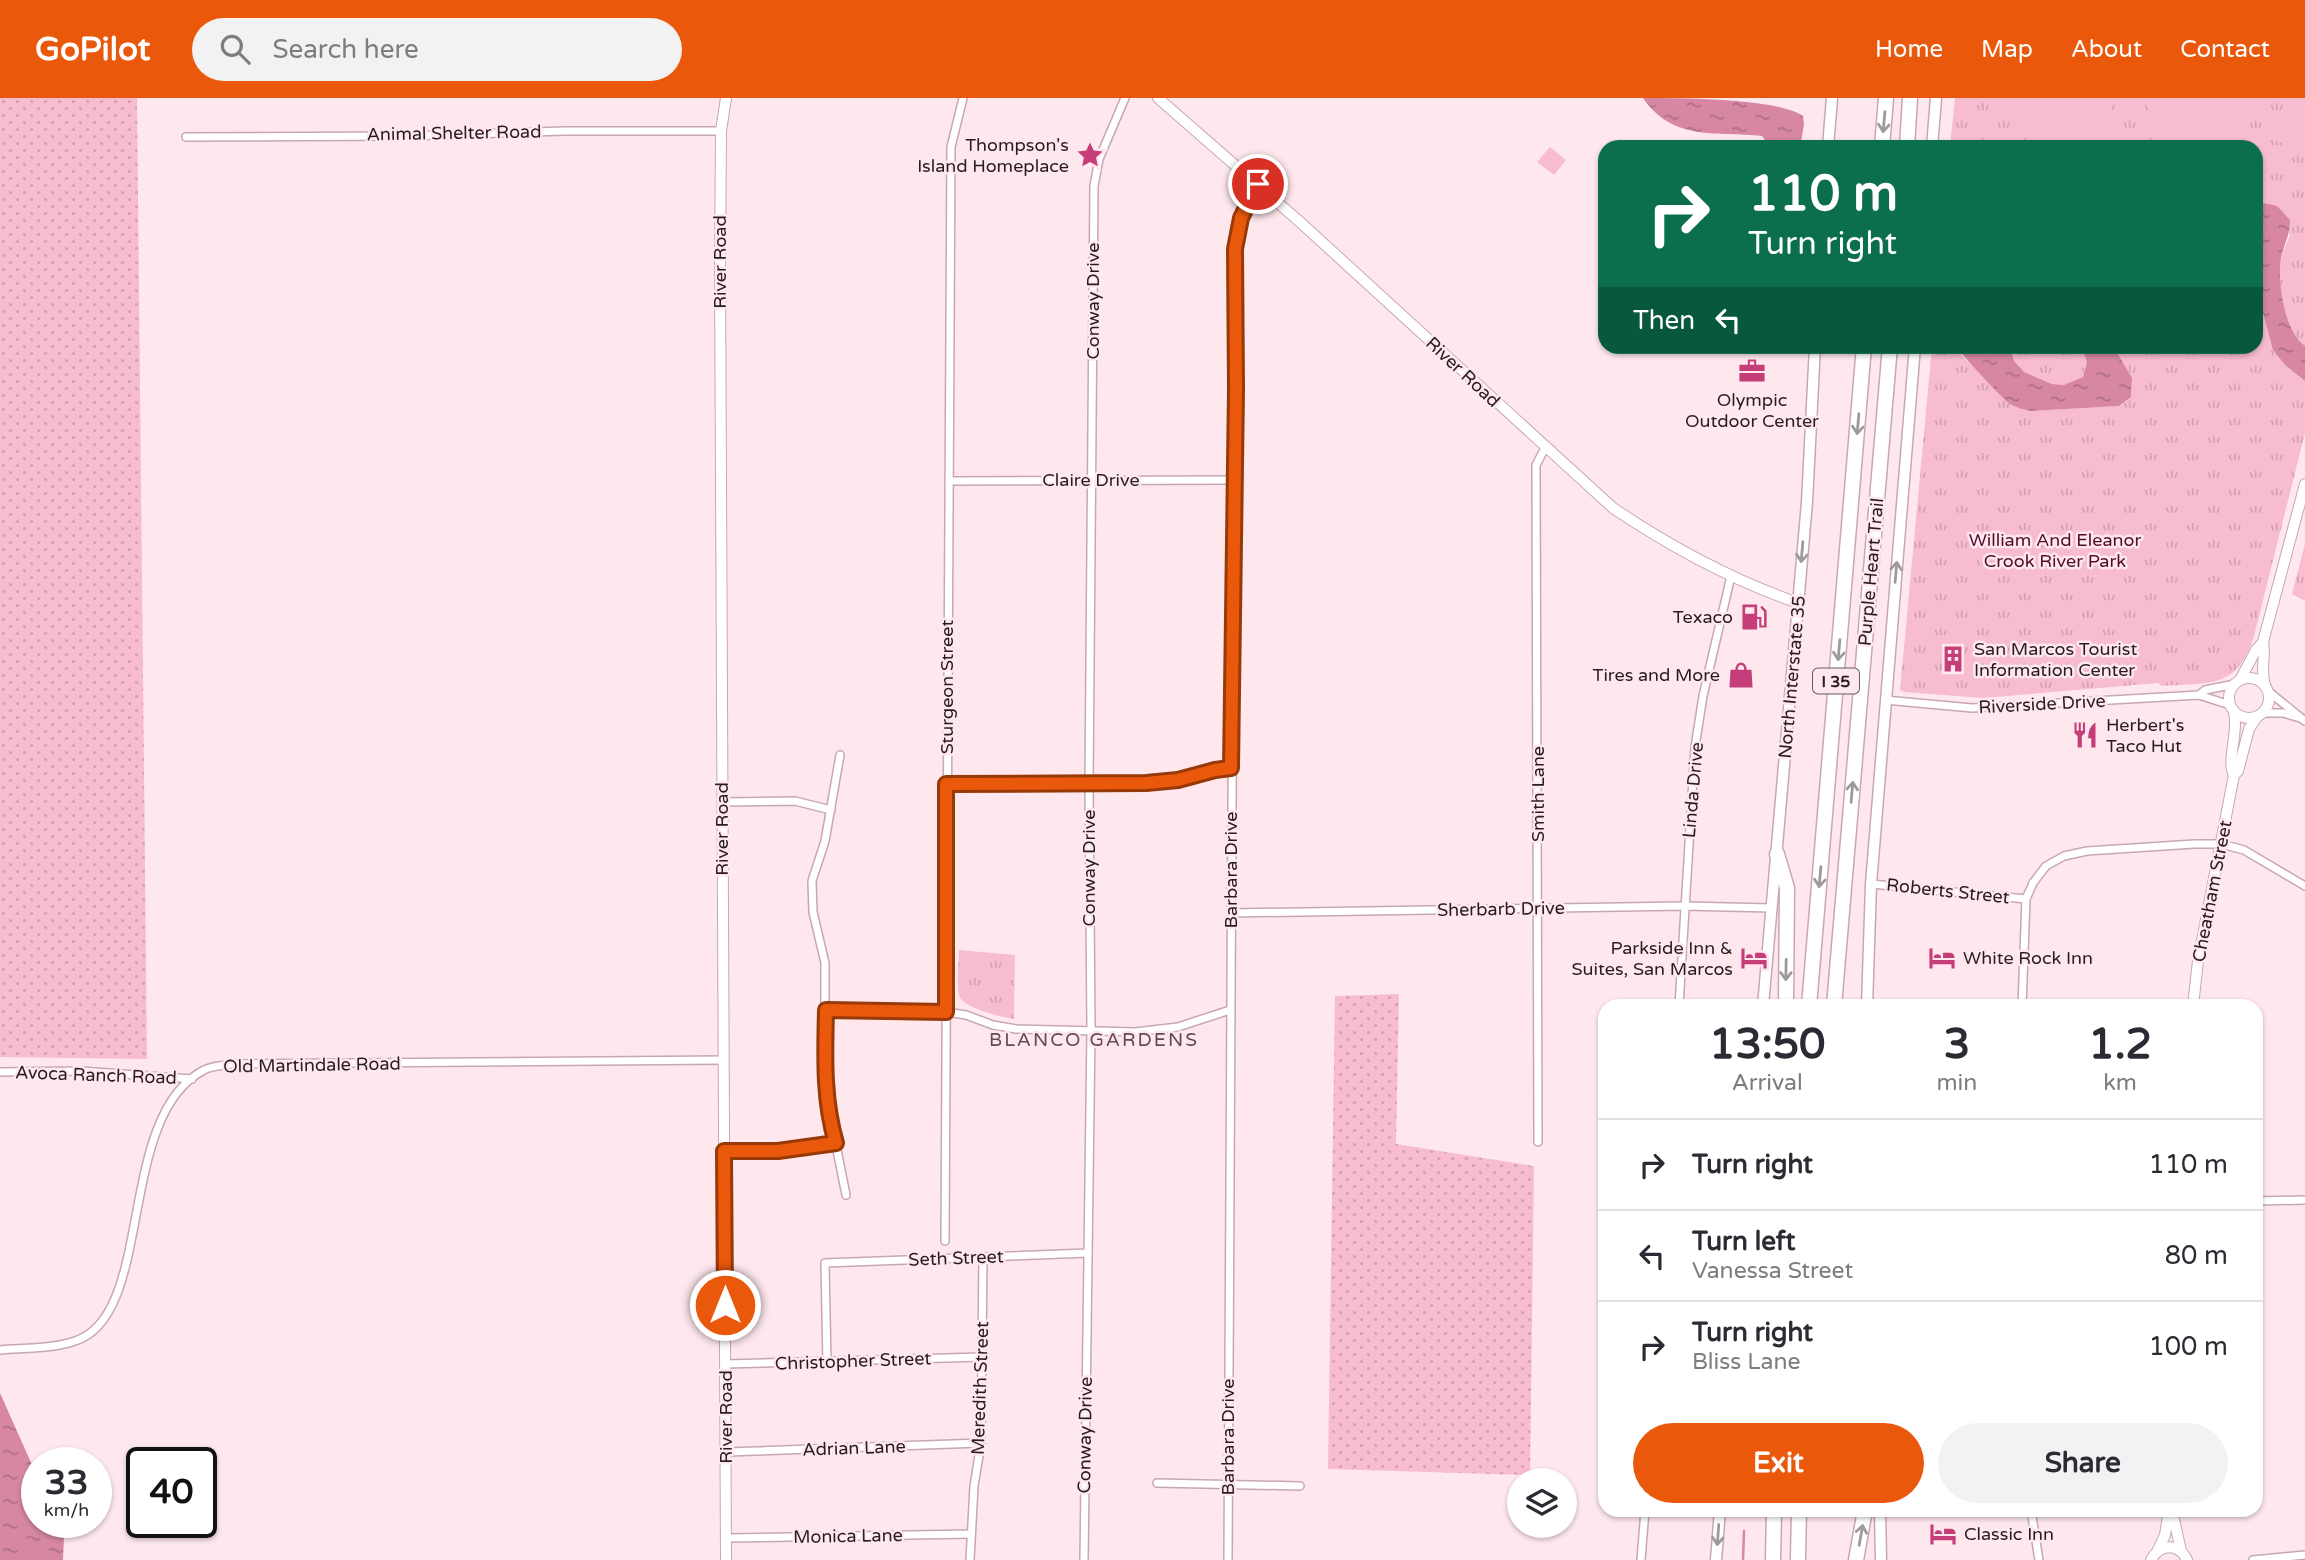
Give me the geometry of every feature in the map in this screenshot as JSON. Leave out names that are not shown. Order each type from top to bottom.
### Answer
[{"type":"highway","points":[[1883,140],[1886,98]]},
{"type":"highway","points":[[1907,140],[1910,98]]},
{"type":"highway","name":"Purple Heart Trail","points":[[1810,999],[1864,354]]},
{"type":"highway","name":"Purple Heart Trail","points":[[1835,999],[1890,354]]},
{"type":"highway","points":[[1777,854],[1787,888],[1786,999]]},
{"type":"highway","points":[[1773,1560],[1774,1517]]},
{"type":"highway","points":[[1798,1560],[1799,1517]]},
{"type":"highway","points":[[1856,1560],[1864,1517]]},
{"type":"main road","points":[[1828,140],[1832,98]]},
{"type":"main road","points":[[1933,140],[1936,98]]},
{"type":"main road","name":"North Interstate 35","points":[[1764,999],[1807,502],[1815,354]]},
{"type":"main road","points":[[1867,999],[1871,884],[1914,354]]},
{"type":"main road","points":[[1716,1560],[1719,1517]]},
{"type":"main road","points":[[1880,1517],[1881,1560]]},
{"type":"street","name":"River Road","points":[[726,98],[721,131],[720,348],[726,1560]]},
{"type":"street","name":"Sturgeon Street","points":[[945,1241],[951,147],[963,98]]},
{"type":"street","name":"Conway Drive","points":[[1084,1560],[1091,1030],[1089,784],[1094,186],[1099,159],[1125,98]]},
{"type":"street","name":"River Road","points":[[1158,98],[1258,184],[1613,508],[1649,532],[1731,576],[1798,603]]},
{"type":"street","name":"Animal Shelter Road","points":[[186,137],[721,131]]},
{"type":"street","name":"Barbara Drive","points":[[1228,1560],[1235,249],[1241,218],[1258,184]]},
{"type":"street","name":"Smith Lane","points":[[1538,1142],[1536,466],[1545,448]]},
{"type":"street","name":"Claire Drive","points":[[949,481],[1234,480]]},
{"type":"street","points":[[2303,719],[2283,713],[2245,718],[2232,708],[2230,694],[2263,642],[2305,484]]},
{"type":"street","name":"Linda Drive","points":[[1679,999],[1695,747],[1703,696],[1731,576]]},
{"type":"street","points":[[2260,715],[2269,703],[2262,675],[2265,651],[2263,642]]},
{"type":"street","points":[[2238,682],[2254,678],[2303,719]]},
{"type":"street","name":"Riverside Drive","points":[[2199,695],[2205,690],[2238,682]]},
{"type":"street","name":"Riverside Drive","points":[[1885,701],[1972,708],[2199,695],[2232,708]]},
{"type":"street","name":"Cheatham Street","points":[[2232,708],[2237,731],[2231,770],[2234,775]]},
{"type":"street","name":"Cheatham Street","points":[[2194,999],[2198,961],[2234,775],[2238,771],[2249,729],[2260,715]]},
{"type":"street","points":[[840,755],[825,841],[812,881],[813,912],[825,963],[825,1075],[831,1125],[846,1195]]},
{"type":"street","points":[[946,784],[1146,783],[1178,780],[1231,768]]},
{"type":"street","points":[[722,802],[795,801],[831,810]]},
{"type":"street","points":[[2022,999],[2026,899],[2033,883],[2046,866],[2064,856],[2087,851],[2221,844],[2244,850],[2305,886]]},
{"type":"street","name":"Roberts Street","points":[[1871,884],[2026,899]]},
{"type":"street","name":"Sherbarb Drive","points":[[1231,913],[1684,906],[1771,908]]},
{"type":"street","points":[[826,1010],[946,1012],[1016,1030],[1157,1031],[1230,1010]]},
{"type":"street","name":"Old Martindale Road","points":[[0,1350],[76,1341],[96,1328],[107,1315],[119,1288],[154,1136],[178,1091],[205,1069],[230,1064],[723,1060]]},
{"type":"street","name":"Avoca Ranch Road","points":[[0,1072],[81,1071],[192,1079]]},
{"type":"street","points":[[724,1151],[778,1151],[836,1143]]},
{"type":"street","points":[[2263,1201],[2305,1200]]},
{"type":"street","name":"Seth Street","points":[[827,1363],[825,1263],[1088,1253]]},
{"type":"street","name":"Meredith Street","points":[[970,1560],[974,1486],[981,1443],[983,1257]]},
{"type":"street","name":"Christopher Street","points":[[725,1364],[982,1357]]},
{"type":"street","name":"Adrian Lane","points":[[726,1452],[981,1443]]},
{"type":"street","points":[[1157,1483],[1300,1486]]},
{"type":"street","points":[[1641,1560],[1644,1517]]},
{"type":"street","points":[[2032,1517],[2039,1560]]},
{"type":"street","points":[[2151,1557],[2165,1535],[2169,1517]]},
{"type":"street","points":[[2173,1517],[2184,1555]]},
{"type":"street","name":"Monica Lane","points":[[726,1538],[971,1534]]},
{"type":"street","points":[[2151,1557],[2171,1547],[2196,1560]]},
{"type":"street","points":[[2253,1560],[2305,1555]]},
{"type":"green space","points":[[0,98],[137,98],[147,1059],[0,1057]]},
{"type":"green space","points":[[1955,98],[2305,98],[2305,346],[2290,325],[2283,305],[2280,262],[2290,235],[2267,203],[2263,202],[2263,140],[1951,140]]},
{"type":"green space","points":[[2019,98],[2109,98],[2119,140],[2028,140],[2011,122],[2004,108]]},
{"type":"green space","points":[[2141,98],[2264,98],[2258,112],[2235,140],[2168,140]]},
{"type":"green space","points":[[2289,98],[2305,98],[2305,151],[2272,140]]},
{"type":"green space","points":[[1550,147],[1566,160],[1554,175],[1537,162]]},
{"type":"green space","name":"William And Eleanor Crook River Park","points":[[2263,313],[2273,350],[2285,365],[2305,381],[2305,433],[2254,636],[2239,666],[2220,680],[2194,684],[2162,686],[2158,683],[1983,698],[1900,690],[1931,354],[1960,354],[2017,408],[2030,411],[2119,406],[2131,394],[2132,386],[2118,354],[2263,354]]},
{"type":"green space","points":[[2012,354],[2084,354],[2087,362],[2083,377],[2064,385],[2052,384],[2023,372]]},
{"type":"green space","points":[[2305,544],[2305,601],[2292,594]]},
{"type":"green space","points":[[959,950],[1015,955],[1014,1019],[983,1011],[962,1000],[958,984]]},
{"type":"green space","points":[[1399,994],[1396,1144],[1534,1166],[1530,1468],[1507,1468],[1507,1474],[1328,1469],[1335,996]]},
{"type":"water","points":[[1643,98],[1751,102],[1790,110],[1803,116],[1804,125],[1801,140],[1765,140],[1762,136],[1697,132],[1668,122]]},
{"type":"water","points":[[2263,203],[2277,206],[2290,220],[2281,258],[2281,292],[2292,329],[2305,346],[2305,381],[2285,365],[2273,350],[2263,313]]},
{"type":"water","points":[[1963,354],[2012,354],[2014,361],[2024,372],[2052,384],[2064,385],[2083,377],[2087,362],[2084,354],[2118,354],[2132,378],[2131,397],[2119,406],[2030,411],[2005,400]]},
{"type":"water","points":[[0,1393],[24,1447],[21,1447],[21,1538],[64,1538],[63,1560],[0,1560]]},
{"type":"waterway","points":[[1743,1560],[1744,1531]]},
{"type":"place","name":"Thompson's Island Homeplace","points":[[1090,155]]},
{"type":"place","name":"Olympic Outdoor Center","points":[[1752,371]]},
{"type":"place","name":"Texaco","points":[[1754,617]]},
{"type":"place","name":"San Marcos Tourist Information Center","points":[[1953,659]]},
{"type":"place","name":"Tires and More","points":[[1741,675]]},
{"type":"place","name":"Herbert's Taco Hut","points":[[2085,735]]},
{"type":"place","name":"Parkside Inn & Suites, San Marcos","points":[[1754,958]]},
{"type":"place","name":"White Rock Inn","points":[[1942,958]]},
{"type":"place","name":"Classic Inn","points":[[1943,1534]]},
{"type":"district","name":"BLANCO GARDENS","points":[[1094,1039]]},
{"type":"route","points":[[725,1305],[724,1151],[778,1151],[836,1143],[825,1075],[826,1010],[946,1012],[946,784],[1146,783],[1178,780],[1231,768],[1235,249],[1241,218],[1258,184]]}]
